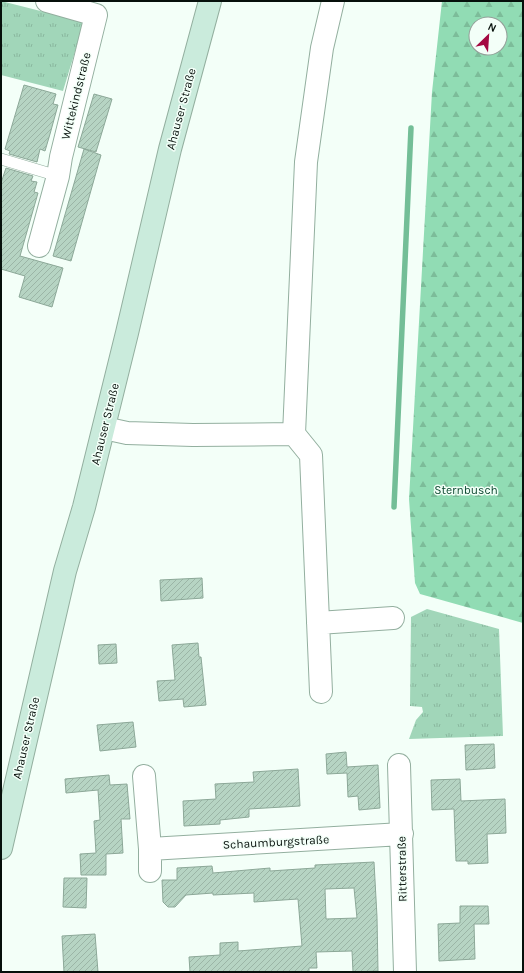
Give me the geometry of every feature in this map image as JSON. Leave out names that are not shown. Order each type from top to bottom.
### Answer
[{"type":"main road","name":"Ahauser Straße","points":[[1,848],[65,571],[84,507],[170,149],[210,1]]},
{"type":"street","name":"Wittekindstraße","points":[[40,246],[98,8],[47,1]]},
{"type":"street","points":[[321,692],[311,455],[294,434],[306,162],[322,48],[332,1]]},
{"type":"street","points":[[104,428],[127,433],[171,435],[294,434]]},
{"type":"street","points":[[318,623],[393,618]]},
{"type":"street","name":"Ritterstraße","points":[[399,765],[405,972]]},
{"type":"street","points":[[144,776],[150,849],[150,871]]},
{"type":"street","name":"Schaumburgstraße","points":[[150,849],[402,834]]},
{"type":"lane","points":[[1,160],[58,176]]},
{"type":"green space","points":[[1,1],[84,22],[63,91],[1,75]]},
{"type":"green space","name":"Sternbusch","points":[[442,1],[523,1],[523,623],[420,594],[415,583],[409,499],[432,92]]},
{"type":"green space","points":[[427,609],[499,629],[503,736],[409,739],[416,720],[423,712],[422,707],[410,706],[411,617]]},
{"type":"building","points":[[24,85],[56,94],[53,104],[58,105],[45,151],[40,149],[37,162],[9,154],[10,151],[5,149]]},
{"type":"building","points":[[94,94],[112,99],[96,152],[78,147]]},
{"type":"building","points":[[84,149],[101,155],[71,261],[53,256]]},
{"type":"building","points":[[6,168],[33,176],[31,181],[37,182],[34,192],[38,193],[20,256],[63,268],[52,307],[19,297],[25,276],[1,269],[1,183]]},
{"type":"building","points":[[202,578],[203,598],[161,601],[160,580]]},
{"type":"building","points":[[198,643],[206,705],[184,707],[183,699],[159,701],[157,681],[175,680],[172,645]]},
{"type":"building","points":[[116,644],[117,663],[99,664],[98,645]]},
{"type":"building","points":[[133,722],[136,747],[100,751],[97,725]]},
{"type":"building","points":[[494,744],[495,768],[466,770],[465,745]]},
{"type":"building","points":[[346,752],[347,767],[378,765],[380,808],[359,810],[358,796],[348,797],[347,773],[327,774],[326,754]]},
{"type":"building","points":[[298,769],[300,806],[249,809],[249,817],[220,820],[220,824],[184,826],[183,801],[216,799],[215,784],[254,782],[253,772]]},
{"type":"building","points":[[109,775],[110,785],[127,784],[130,819],[121,819],[123,853],[106,854],[106,875],[81,875],[80,854],[96,853],[94,821],[100,820],[98,790],[66,793],[65,779]]},
{"type":"building","points":[[460,779],[461,801],[505,799],[506,833],[487,834],[488,863],[468,864],[468,861],[456,861],[454,809],[432,810],[431,780]]},
{"type":"building","points":[[374,862],[378,971],[353,972],[352,951],[316,952],[317,968],[309,968],[309,972],[190,972],[189,957],[220,955],[220,943],[238,942],[238,951],[302,946],[298,899],[254,902],[254,893],[213,895],[213,893],[186,895],[175,907],[168,907],[163,902],[162,880],[177,880],[177,868],[212,866],[213,873],[270,868],[270,871],[315,868],[315,865]],"holes":[[[354,888],[357,918],[326,919],[325,889]]]},
{"type":"building","points":[[64,878],[87,878],[86,908],[63,907]]},
{"type":"building","points":[[460,906],[488,906],[489,924],[474,924],[475,959],[439,961],[438,924],[460,923]]},
{"type":"building","points":[[95,934],[98,972],[64,972],[62,936]]},
{"type":"waterway","points":[[394,507],[411,128]]}]
